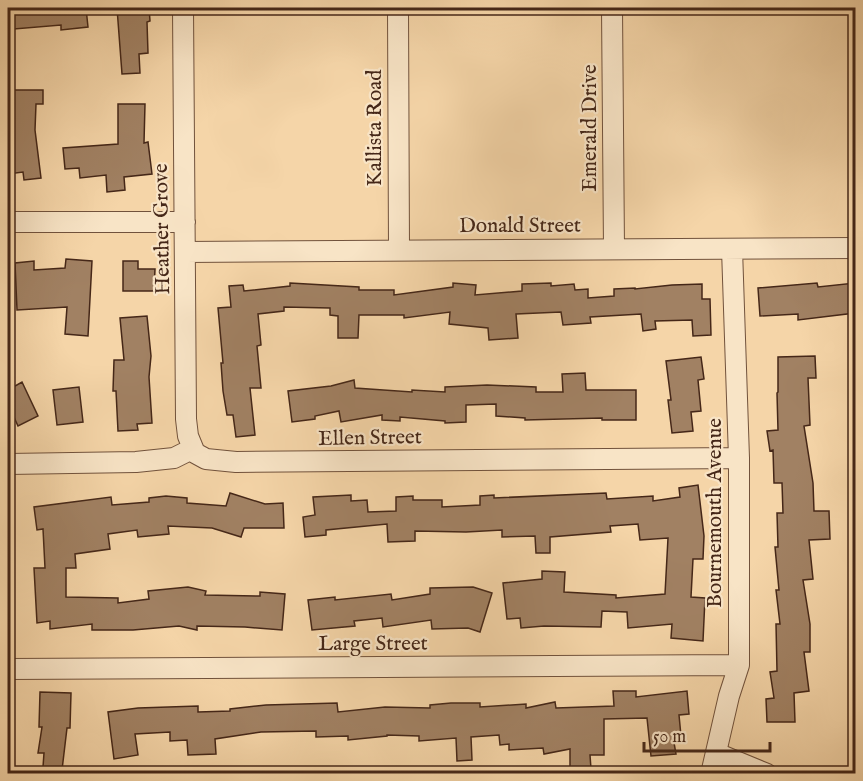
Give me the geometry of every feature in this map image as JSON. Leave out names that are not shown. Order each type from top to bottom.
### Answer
[{"type":"street","name":"Heather Grove","points":[[183,8],[186,419],[192,449]]},
{"type":"street","name":"Kallista Road","points":[[398,8],[399,249]]},
{"type":"street","name":"Emerald Drive","points":[[612,8],[614,249]]},
{"type":"street","points":[[8,222],[185,222]]},
{"type":"street","name":"Donald Street","points":[[185,252],[855,248]]},
{"type":"street","name":"Bournemouth Avenue","points":[[711,774],[739,664],[739,458],[732,249]]},
{"type":"street","points":[[8,464],[135,462],[174,458],[192,449]]},
{"type":"street","name":"Ellen Street","points":[[192,449],[206,459],[236,462],[739,458]]},
{"type":"street","name":"Large Street","points":[[8,669],[739,664]]},
{"type":"street","points":[[716,753],[767,774]]},
{"type":"building","points":[[12,8],[86,8],[88,27],[61,30],[61,25],[14,29]]},
{"type":"building","points":[[117,8],[149,8],[148,53],[139,54],[140,73],[122,74]]},
{"type":"building","points":[[8,90],[43,90],[43,104],[36,104],[35,130],[41,178],[24,180],[23,172],[8,174]]},
{"type":"building","points":[[118,104],[145,104],[144,143],[148,142],[152,174],[124,177],[125,190],[107,192],[106,175],[80,178],[79,168],[65,169],[63,148],[118,144]]},
{"type":"building","points":[[66,259],[92,261],[88,336],[65,334],[67,307],[17,310],[15,263],[34,261],[34,270],[65,268]]},
{"type":"building","points":[[123,261],[138,261],[138,269],[155,269],[154,291],[123,291]]},
{"type":"building","points":[[290,283],[359,287],[359,290],[394,290],[394,295],[453,287],[453,283],[476,285],[475,295],[522,291],[522,284],[551,283],[551,286],[574,284],[575,290],[588,289],[588,298],[614,296],[614,289],[702,284],[702,299],[710,299],[711,335],[693,336],[692,320],[655,321],[656,329],[643,331],[641,314],[590,317],[591,323],[563,325],[561,312],[516,314],[518,338],[489,340],[488,328],[449,324],[450,312],[404,318],[404,315],[359,315],[358,338],[338,338],[338,316],[330,315],[330,308],[284,307],[284,311],[258,314],[261,345],[257,346],[261,388],[250,388],[255,435],[236,437],[233,415],[227,415],[223,391],[218,308],[231,307],[229,286],[243,285],[244,291],[290,286]]},
{"type":"building","points":[[817,283],[818,287],[855,283],[855,313],[798,320],[798,314],[760,316],[758,288]]},
{"type":"building","points":[[147,316],[151,356],[149,377],[152,423],[137,424],[138,430],[118,431],[116,391],[113,391],[114,360],[124,360],[120,318]]},
{"type":"building","points":[[815,356],[816,378],[808,378],[810,425],[804,426],[813,483],[814,511],[829,511],[830,539],[809,540],[813,579],[803,580],[810,624],[810,652],[804,652],[809,691],[794,693],[795,722],[767,722],[766,699],[774,698],[770,672],[777,671],[776,624],[780,624],[775,547],[778,547],[777,513],[783,513],[782,483],[774,483],[773,450],[770,451],[767,431],[778,430],[778,357]]},
{"type":"building","points":[[701,357],[704,379],[698,380],[701,411],[691,412],[693,431],[672,433],[666,361]]},
{"type":"building","points":[[585,373],[586,390],[636,390],[636,420],[602,420],[602,418],[525,420],[525,418],[496,416],[496,404],[466,405],[466,422],[445,423],[445,421],[400,417],[400,421],[382,420],[382,415],[341,422],[339,411],[315,416],[315,419],[292,422],[288,391],[331,386],[354,380],[355,388],[412,392],[412,390],[445,392],[445,387],[487,385],[536,387],[536,392],[563,392],[562,374]]},
{"type":"building","points":[[22,382],[38,416],[18,426],[8,404],[8,390]]},
{"type":"building","points":[[79,387],[83,422],[57,425],[53,390]]},
{"type":"building","points":[[698,485],[704,536],[703,559],[693,559],[691,597],[705,598],[703,641],[671,638],[672,624],[628,628],[627,612],[602,611],[601,627],[521,628],[520,618],[507,619],[503,583],[542,579],[542,571],[565,572],[564,592],[616,595],[616,598],[665,594],[668,538],[640,540],[638,524],[610,526],[611,532],[550,537],[550,553],[536,553],[535,536],[502,537],[502,530],[415,531],[415,541],[388,542],[387,524],[326,530],[326,535],[305,537],[303,517],[315,515],[313,497],[351,495],[351,501],[367,500],[368,512],[396,511],[396,497],[413,496],[413,500],[442,500],[442,507],[480,505],[480,496],[494,495],[494,498],[606,493],[607,499],[653,496],[653,501],[680,497],[679,488]]},
{"type":"building","points":[[230,493],[265,504],[283,503],[284,528],[244,528],[241,537],[212,528],[168,526],[169,534],[138,537],[137,530],[108,534],[110,549],[75,554],[76,568],[66,568],[66,597],[118,598],[118,603],[149,599],[148,591],[188,587],[206,591],[205,595],[260,596],[260,592],[285,594],[282,630],[197,626],[197,630],[179,626],[133,630],[92,630],[92,624],[50,629],[50,621],[37,623],[34,568],[45,568],[43,529],[37,530],[34,507],[111,497],[112,505],[149,502],[149,498],[166,496],[187,498],[187,503],[226,506]]},
{"type":"building","points":[[473,587],[492,593],[480,632],[468,628],[432,629],[431,620],[383,627],[382,618],[354,621],[355,626],[312,630],[308,600],[335,597],[335,600],[391,594],[392,600],[430,594],[430,588]]},
{"type":"building","points":[[613,691],[636,691],[636,697],[687,691],[689,714],[679,715],[681,736],[673,737],[676,754],[651,756],[647,718],[604,719],[604,755],[590,755],[591,769],[570,769],[570,749],[544,754],[543,748],[509,750],[509,744],[500,745],[499,735],[471,737],[472,760],[457,761],[456,738],[419,741],[419,736],[387,735],[348,740],[348,736],[316,737],[316,731],[261,732],[215,739],[216,754],[188,755],[187,740],[170,741],[170,732],[135,734],[138,755],[114,759],[108,712],[138,708],[198,706],[198,712],[230,711],[230,709],[266,705],[337,703],[338,712],[385,707],[430,708],[430,705],[451,703],[480,703],[480,707],[526,704],[526,708],[555,702],[556,708],[614,706]]},
{"type":"building","points":[[40,692],[71,693],[70,728],[67,728],[62,770],[43,767],[44,753],[38,753],[42,727],[39,727]]}]
